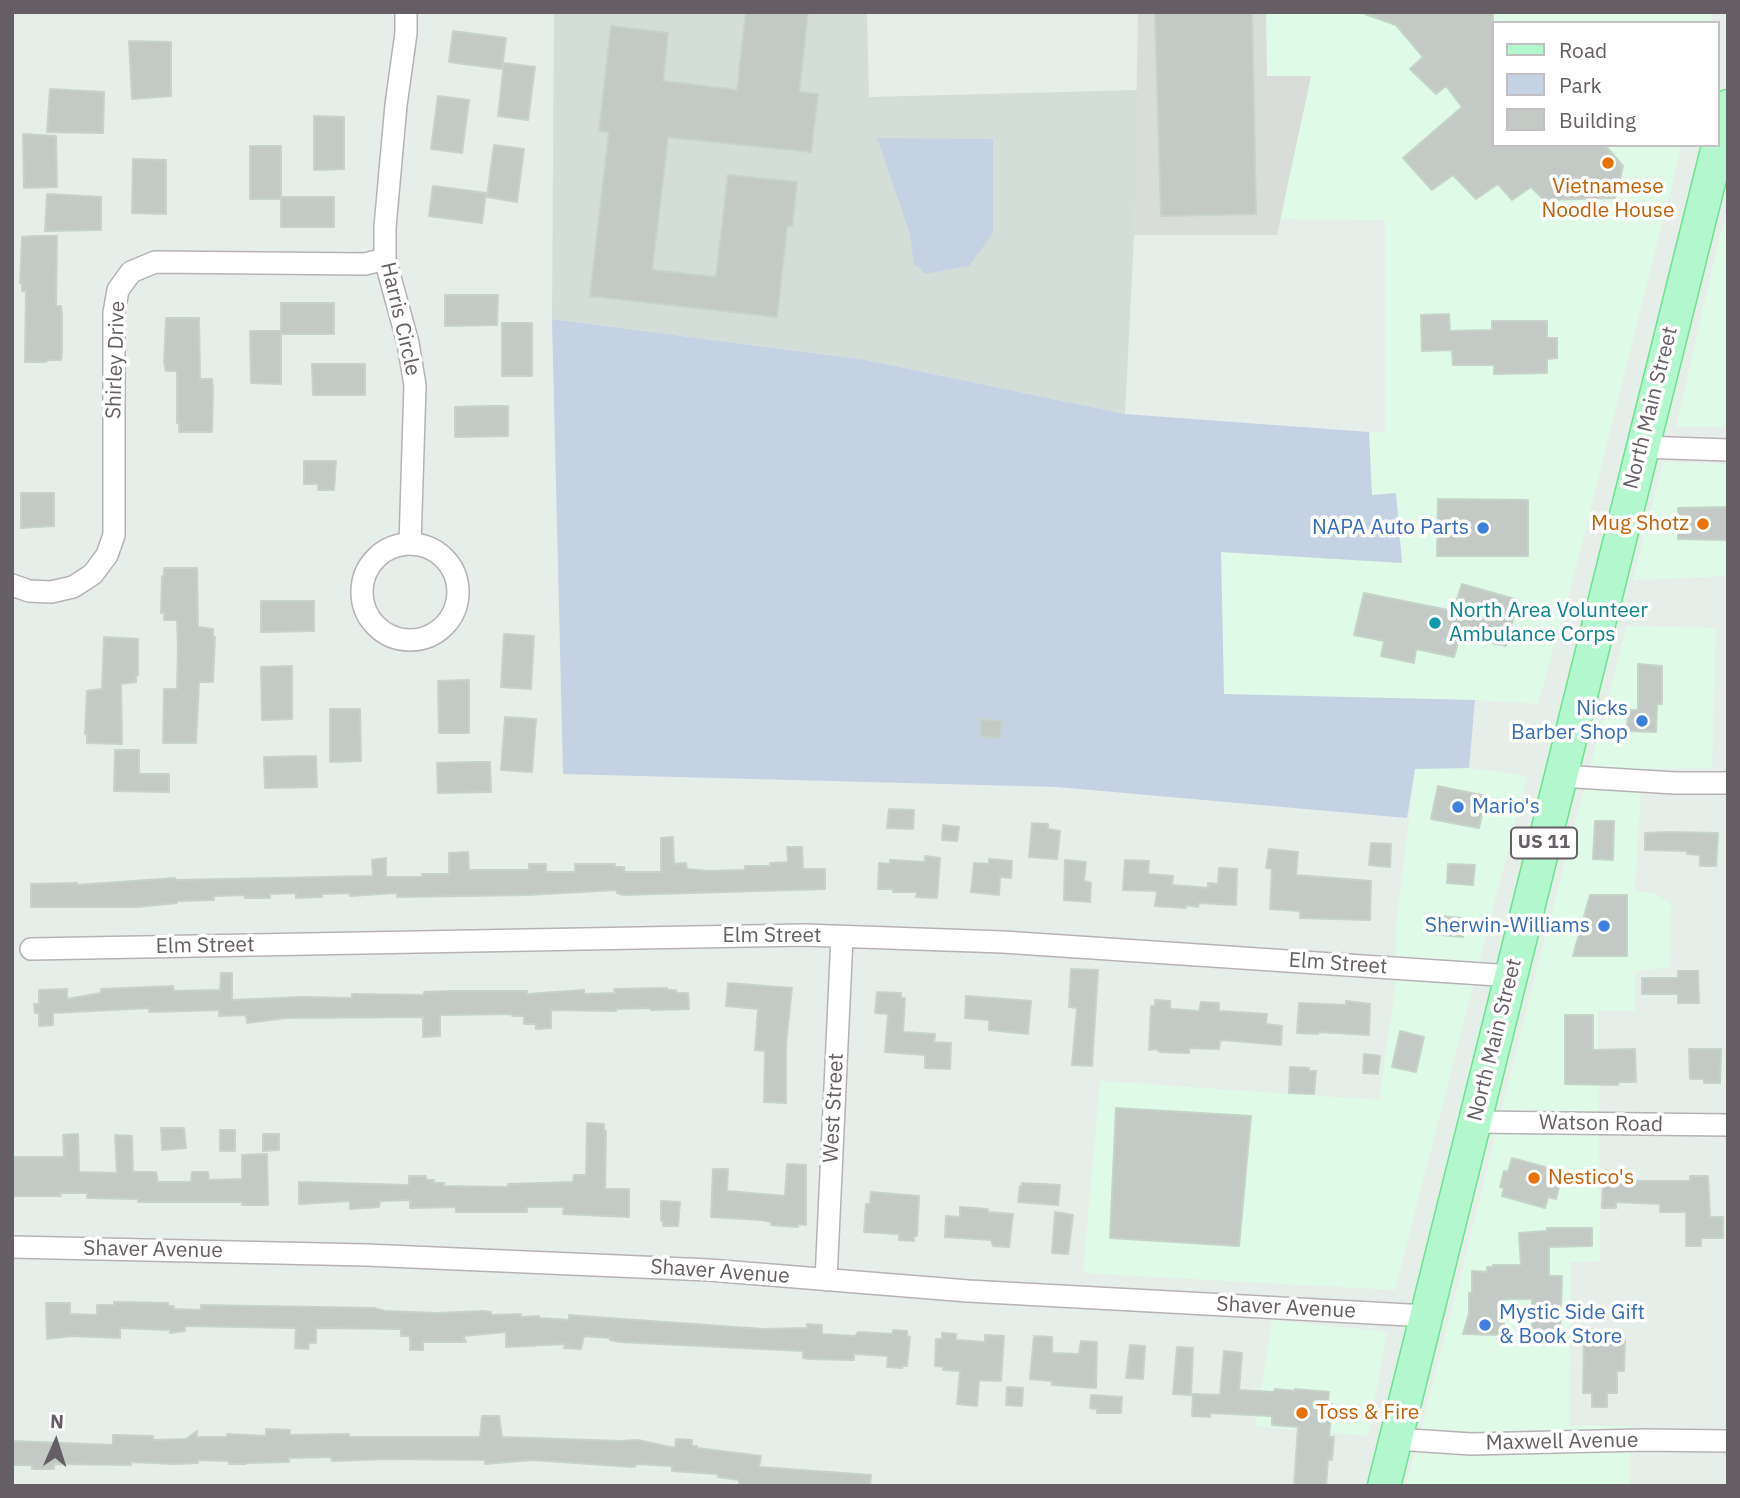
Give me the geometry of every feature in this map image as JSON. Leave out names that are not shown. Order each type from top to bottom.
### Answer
[{"type":"main road","name":"North Main Street","points":[[1719,141],[1728,106]]},
{"type":"main road","name":"North Main Street","points":[[1384,1486],[1718,147]]},
{"type":"street","name":"Harris Circle","points":[[406,12],[385,227],[385,259],[408,343],[415,385],[410,544]]},
{"type":"street","name":"Shirley Drive","points":[[12,585],[29,592],[51,592],[73,587],[93,574],[107,555],[114,535],[114,313],[118,290],[131,272],[155,262],[365,264],[385,259]]},
{"type":"street","points":[[1641,447],[1728,450]]},
{"type":"street","points":[[410,544],[428,547],[444,557],[455,573],[459,592],[456,610],[445,626],[430,637],[411,641],[392,637],[376,627],[365,611],[361,593],[365,574],[375,558],[391,547],[410,544]]},
{"type":"street","points":[[1560,776],[1675,783],[1728,783]]},
{"type":"street","name":"Elm Street","points":[[31,949],[804,935],[1003,942],[1511,976]]},
{"type":"street","name":"West Street","points":[[826,1280],[842,937]]},
{"type":"street","name":"Watson Road","points":[[1475,1122],[1728,1125]]},
{"type":"street","name":"Shaver Avenue","points":[[12,1247],[366,1255],[709,1270],[968,1291],[1427,1316]]},
{"type":"street","name":"Maxwell Avenue","points":[[1396,1438],[1471,1444],[1728,1441]]},
{"type":"shaded area","points":[[554,12],[867,12],[869,97],[1138,90],[1125,414],[866,360],[552,319]]},
{"type":"shaded area","points":[[1138,12],[1266,12],[1267,76],[1311,76],[1277,235],[1134,235]]},
{"type":"shaded area","points":[[1266,12],[1713,12],[1711,21],[1492,21],[1492,147],[1681,147],[1577,564],[1538,704],[1475,700],[1224,695],[1221,552],[1402,563],[1396,493],[1372,495],[1369,432],[1385,432],[1385,220],[1280,219],[1311,77],[1267,76]]},
{"type":"shaded area","points":[[1728,211],[1728,427],[1676,427],[1720,235]]},
{"type":"shaded area","points":[[1663,462],[1728,464],[1728,576],[1633,580]]},
{"type":"shaded area","points":[[1627,626],[1716,628],[1712,768],[1642,769],[1635,891],[1653,893],[1671,904],[1670,967],[1635,971],[1635,1011],[1598,1011],[1600,1261],[1571,1262],[1569,1426],[1630,1426],[1630,1486],[1406,1486],[1532,987]]},
{"type":"shaded area","points":[[1469,768],[1527,776],[1395,1290],[1083,1273],[1100,1081],[1379,1100],[1396,982],[1396,927],[1415,769]]},
{"type":"shaded area","points":[[1272,1320],[1387,1332],[1368,1436],[1255,1426]]},
{"type":"green space","points":[[877,138],[993,139],[993,233],[969,266],[924,274],[922,269],[914,265],[910,234]]},
{"type":"green space","points":[[552,319],[866,360],[1125,414],[1369,432],[1372,495],[1396,493],[1402,563],[1221,552],[1224,694],[1475,700],[1469,768],[1415,769],[1407,818],[1057,787],[563,774]]},
{"type":"building","points":[[746,12],[808,12],[799,92],[818,94],[811,152],[668,137],[652,270],[716,277],[728,175],[797,182],[792,226],[787,226],[777,317],[590,296],[609,132],[599,131],[611,26],[668,33],[663,81],[737,90]]},
{"type":"building","points":[[1155,12],[1252,12],[1256,214],[1161,216]]},
{"type":"building","points":[[1493,12],[1492,147],[1607,147],[1623,166],[1615,198],[1544,200],[1531,187],[1512,200],[1498,184],[1476,199],[1453,175],[1432,190],[1403,158],[1462,107],[1446,86],[1436,94],[1410,69],[1423,57],[1396,25],[1365,14]]},
{"type":"building","points":[[453,31],[506,38],[502,69],[449,62]]},
{"type":"building","points":[[129,41],[171,42],[171,96],[132,99]]},
{"type":"building","points":[[504,63],[535,67],[528,120],[498,116]]},
{"type":"building","points":[[50,89],[104,92],[103,133],[47,132]]},
{"type":"building","points":[[438,96],[469,100],[462,153],[431,149]]},
{"type":"building","points":[[314,116],[344,117],[344,169],[314,170]]},
{"type":"building","points":[[23,134],[56,136],[57,187],[24,188]]},
{"type":"building","points":[[494,145],[524,149],[517,202],[487,197]]},
{"type":"building","points":[[250,146],[281,146],[281,197],[334,197],[334,227],[281,227],[281,199],[250,199]]},
{"type":"building","points":[[133,159],[166,160],[166,214],[132,213]]},
{"type":"building","points":[[433,186],[486,193],[482,223],[429,216]]},
{"type":"building","points":[[47,194],[101,197],[101,230],[45,231]]},
{"type":"building","points":[[57,236],[56,306],[61,306],[62,315],[61,360],[25,362],[26,291],[22,291],[20,283],[22,237]]},
{"type":"building","points":[[445,295],[498,295],[497,325],[445,326]]},
{"type":"building","points":[[281,303],[334,303],[334,334],[281,334],[281,384],[251,383],[250,331],[281,331]]},
{"type":"building","points":[[1449,314],[1450,331],[1492,330],[1492,321],[1547,321],[1547,338],[1557,338],[1557,358],[1547,359],[1547,373],[1494,374],[1494,365],[1453,365],[1452,350],[1422,351],[1421,315]]},
{"type":"building","points":[[166,318],[199,318],[200,379],[212,379],[212,432],[179,432],[177,371],[166,371],[164,362]]},
{"type":"building","points":[[502,323],[532,323],[532,376],[502,376]]},
{"type":"building","points":[[312,364],[365,364],[365,395],[313,395]]},
{"type":"building","points":[[508,406],[508,436],[455,437],[455,407]]},
{"type":"building","points":[[304,461],[336,461],[334,490],[318,490],[318,484],[304,484]]},
{"type":"building","points":[[21,493],[54,493],[54,526],[21,528]]},
{"type":"building","name":"NAPA Auto Parts","points":[[1438,499],[1528,500],[1528,556],[1437,556]]},
{"type":"building","name":"Mug Shotz","points":[[1728,507],[1728,540],[1678,539],[1678,508]]},
{"type":"building","points":[[164,568],[197,568],[198,627],[213,629],[215,637],[213,682],[199,682],[196,743],[163,743],[164,689],[177,689],[178,647],[177,620],[164,620],[164,612],[161,613]]},
{"type":"building","name":"North Area Volunteer Ambulance Corps","points":[[1462,584],[1518,600],[1506,646],[1460,636],[1454,657],[1416,649],[1414,663],[1381,656],[1384,641],[1354,635],[1364,593],[1453,611]]},
{"type":"building","points":[[261,601],[314,601],[314,631],[261,632]]},
{"type":"building","points":[[504,634],[534,636],[531,689],[501,687]]},
{"type":"building","points":[[104,637],[138,639],[136,682],[121,684],[122,744],[87,743],[85,734],[87,691],[102,689]]},
{"type":"building","points":[[1638,664],[1662,666],[1662,704],[1657,704],[1656,732],[1627,731],[1628,710],[1638,710]]},
{"type":"building","points":[[292,666],[292,719],[262,720],[261,667]]},
{"type":"building","points":[[469,680],[469,733],[439,733],[438,681]]},
{"type":"building","points":[[330,709],[360,709],[361,761],[330,762]]},
{"type":"building","points":[[505,717],[536,719],[532,772],[501,770]]},
{"type":"building","points":[[981,719],[1002,721],[1001,738],[980,736]]},
{"type":"building","points":[[115,750],[139,750],[139,774],[169,774],[169,792],[114,791]]},
{"type":"building","points":[[316,756],[317,787],[265,788],[264,757]]},
{"type":"building","points":[[490,762],[491,792],[438,793],[437,763]]},
{"type":"building","name":"Mario's","points":[[1438,786],[1486,796],[1479,828],[1431,819]]},
{"type":"building","points":[[889,809],[914,810],[913,829],[887,828]]},
{"type":"building","points":[[1595,821],[1614,821],[1613,860],[1593,859]]},
{"type":"building","points":[[1032,823],[1048,824],[1048,829],[1060,831],[1057,859],[1029,857]]},
{"type":"building","points":[[943,825],[959,827],[957,841],[942,840]]},
{"type":"building","points":[[1645,833],[1718,833],[1716,866],[1700,866],[1700,855],[1687,854],[1687,851],[1645,850]]},
{"type":"building","points":[[673,837],[674,864],[686,863],[687,869],[708,871],[745,870],[745,866],[770,866],[770,863],[788,862],[787,847],[802,847],[803,869],[825,869],[825,889],[623,895],[616,890],[527,895],[397,897],[397,893],[350,896],[350,893],[296,898],[296,893],[270,894],[270,898],[245,898],[245,895],[214,896],[214,900],[177,901],[137,907],[31,907],[31,884],[77,885],[175,878],[373,876],[372,860],[386,858],[386,877],[422,877],[422,874],[449,874],[449,853],[468,852],[469,870],[529,870],[529,864],[546,864],[546,872],[575,872],[575,864],[615,864],[615,867],[624,867],[624,872],[661,872],[661,838]]},
{"type":"building","points":[[1371,843],[1391,844],[1390,867],[1369,865]]},
{"type":"building","points":[[1269,849],[1298,852],[1296,875],[1371,881],[1370,920],[1300,918],[1300,911],[1270,909],[1272,869],[1266,868]]},
{"type":"building","points":[[925,856],[940,858],[937,898],[916,897],[917,892],[878,889],[879,863],[890,864],[890,860],[925,862]]},
{"type":"building","points":[[989,859],[1012,861],[1011,878],[1000,877],[999,895],[971,892],[974,863],[989,864]]},
{"type":"building","points":[[1065,860],[1086,862],[1084,881],[1091,883],[1090,902],[1064,900]]},
{"type":"building","points":[[1125,860],[1149,861],[1148,874],[1173,876],[1172,885],[1208,888],[1208,883],[1218,884],[1219,868],[1237,869],[1236,905],[1199,903],[1198,907],[1186,905],[1186,908],[1155,906],[1157,891],[1123,890]]},
{"type":"building","points":[[1448,864],[1475,865],[1473,885],[1447,883]]},
{"type":"building","name":"Sherwin-Williams","points":[[1590,895],[1627,895],[1627,956],[1573,956]]},
{"type":"building","points":[[1432,915],[1462,918],[1463,937],[1431,934]]},
{"type":"building","points":[[1071,969],[1098,970],[1092,1066],[1072,1065],[1077,1008],[1069,1007]]},
{"type":"building","points":[[1678,971],[1698,971],[1699,1003],[1678,1003],[1678,994],[1642,994],[1642,978],[1678,978]]},
{"type":"building","points":[[221,973],[232,973],[232,1000],[352,998],[352,994],[424,995],[424,992],[452,991],[527,991],[527,994],[584,990],[584,994],[615,993],[614,989],[667,988],[666,990],[676,990],[676,993],[688,993],[689,1009],[551,1010],[551,1028],[536,1029],[536,1024],[524,1024],[524,1016],[512,1014],[440,1015],[440,1036],[423,1037],[423,1017],[286,1018],[247,1023],[246,1015],[219,1016],[219,1010],[149,1012],[149,1008],[53,1013],[53,1025],[39,1026],[39,1013],[35,1013],[34,1004],[39,1004],[39,990],[67,989],[67,999],[101,993],[101,989],[173,986],[174,991],[220,992]]},
{"type":"building","points":[[728,983],[792,988],[786,1044],[786,1103],[764,1102],[765,1051],[755,1050],[758,1009],[726,1006]]},
{"type":"building","points":[[877,992],[901,993],[901,998],[905,998],[903,1032],[935,1034],[934,1042],[951,1043],[950,1069],[925,1068],[925,1055],[885,1052],[888,1014],[875,1013]]},
{"type":"building","points":[[966,996],[1031,1001],[1028,1034],[989,1030],[989,1020],[965,1018]]},
{"type":"building","points":[[1155,1000],[1170,1001],[1172,1009],[1199,1011],[1201,1002],[1219,1003],[1219,1011],[1267,1014],[1266,1024],[1282,1026],[1281,1045],[1223,1040],[1220,1041],[1219,1049],[1189,1048],[1189,1053],[1149,1050],[1151,1006],[1155,1006]]},
{"type":"building","points":[[1346,1001],[1370,1004],[1369,1035],[1297,1033],[1299,1003],[1346,1005]]},
{"type":"building","points":[[1565,1015],[1593,1015],[1593,1050],[1635,1049],[1636,1082],[1619,1082],[1618,1085],[1565,1084]]},
{"type":"building","points":[[1400,1031],[1424,1037],[1416,1072],[1392,1067]]},
{"type":"building","points":[[1689,1049],[1721,1049],[1720,1083],[1704,1083],[1704,1079],[1690,1079]]},
{"type":"building","points":[[1364,1054],[1380,1056],[1378,1074],[1363,1073]]},
{"type":"building","points":[[1290,1067],[1316,1071],[1314,1094],[1289,1093]]},
{"type":"building","points":[[1116,1108],[1251,1116],[1239,1246],[1110,1238]]},
{"type":"building","points":[[587,1123],[604,1124],[605,1189],[629,1189],[629,1217],[563,1214],[564,1207],[527,1207],[527,1212],[456,1212],[456,1207],[410,1208],[410,1200],[380,1201],[379,1207],[350,1209],[350,1201],[299,1204],[299,1182],[409,1185],[409,1176],[426,1176],[426,1180],[444,1183],[444,1186],[508,1187],[508,1184],[573,1182],[574,1175],[586,1175]]},
{"type":"building","points":[[161,1128],[184,1128],[186,1148],[162,1150]]},
{"type":"building","points":[[220,1130],[235,1130],[235,1151],[220,1151]]},
{"type":"building","points":[[78,1134],[79,1172],[117,1173],[115,1135],[132,1136],[133,1172],[156,1172],[158,1182],[191,1182],[192,1172],[208,1172],[209,1180],[242,1179],[242,1155],[267,1154],[268,1205],[242,1205],[242,1202],[138,1202],[138,1199],[87,1198],[87,1193],[12,1196],[12,1157],[64,1157],[63,1135]]},
{"type":"building","points":[[263,1134],[279,1134],[279,1150],[263,1151]]},
{"type":"building","name":"Nestico's","points":[[1512,1158],[1563,1172],[1556,1199],[1548,1197],[1545,1208],[1502,1196],[1504,1188],[1500,1187],[1504,1171],[1508,1172]]},
{"type":"building","points":[[787,1164],[806,1165],[806,1225],[771,1225],[771,1222],[761,1220],[711,1217],[713,1169],[728,1169],[727,1191],[785,1196]]},
{"type":"building","points":[[1690,1176],[1708,1176],[1710,1217],[1723,1217],[1723,1238],[1701,1238],[1701,1246],[1686,1246],[1686,1212],[1660,1212],[1660,1204],[1616,1202],[1616,1208],[1602,1208],[1603,1181],[1690,1181]]},
{"type":"building","points":[[1022,1183],[1060,1185],[1058,1205],[1018,1202]]},
{"type":"building","points":[[871,1192],[919,1196],[917,1236],[914,1236],[914,1241],[899,1240],[899,1234],[864,1232],[866,1204],[870,1204]]},
{"type":"building","points":[[661,1201],[680,1202],[678,1226],[663,1226]]},
{"type":"building","points":[[960,1207],[1013,1214],[1009,1247],[993,1246],[991,1240],[945,1237],[946,1216],[960,1217]]},
{"type":"building","points":[[1055,1212],[1073,1215],[1068,1254],[1052,1253]]},
{"type":"building","points":[[1547,1228],[1592,1228],[1592,1246],[1549,1247],[1549,1276],[1562,1276],[1560,1334],[1532,1332],[1532,1299],[1504,1299],[1504,1335],[1463,1334],[1469,1313],[1469,1293],[1472,1293],[1472,1271],[1487,1272],[1487,1267],[1493,1265],[1521,1265],[1519,1233],[1547,1231]]},
{"type":"building","points":[[114,1302],[168,1303],[168,1306],[174,1306],[173,1309],[201,1310],[201,1305],[374,1308],[385,1311],[438,1313],[483,1311],[491,1312],[491,1315],[521,1314],[521,1317],[539,1316],[569,1320],[569,1315],[764,1329],[807,1328],[807,1324],[822,1325],[822,1334],[893,1334],[893,1330],[907,1331],[907,1336],[910,1337],[907,1366],[902,1368],[887,1367],[888,1356],[854,1354],[854,1360],[809,1359],[803,1358],[803,1351],[620,1342],[610,1338],[584,1336],[581,1349],[564,1348],[565,1344],[506,1347],[506,1332],[463,1336],[466,1342],[423,1342],[423,1350],[410,1350],[410,1336],[401,1336],[401,1329],[316,1328],[316,1343],[309,1343],[308,1349],[295,1348],[296,1328],[185,1326],[185,1331],[170,1333],[170,1330],[120,1328],[120,1338],[71,1336],[47,1339],[46,1303],[70,1303],[70,1314],[97,1315],[97,1305],[114,1305]]},
{"type":"building","points":[[1600,1331],[1617,1331],[1619,1339],[1625,1339],[1624,1371],[1617,1371],[1617,1393],[1607,1393],[1607,1407],[1592,1407],[1592,1393],[1583,1393],[1584,1339],[1600,1339]]},
{"type":"building","points":[[942,1333],[956,1334],[956,1340],[985,1342],[985,1335],[1004,1336],[1001,1381],[979,1380],[977,1406],[957,1404],[960,1371],[943,1370],[944,1367],[935,1366],[936,1339],[942,1339]]},
{"type":"building","points":[[1034,1336],[1052,1337],[1052,1353],[1079,1354],[1081,1341],[1097,1342],[1096,1388],[1052,1385],[1052,1381],[1030,1379]]},
{"type":"building","points":[[1130,1345],[1145,1346],[1143,1379],[1126,1378]]},
{"type":"building","points":[[1177,1347],[1193,1348],[1191,1395],[1173,1394]]},
{"type":"building","points":[[1224,1351],[1242,1353],[1239,1390],[1274,1392],[1275,1389],[1295,1389],[1329,1392],[1328,1403],[1332,1404],[1329,1437],[1334,1437],[1332,1460],[1328,1459],[1326,1486],[1294,1486],[1298,1427],[1272,1425],[1272,1416],[1210,1413],[1210,1417],[1192,1416],[1193,1394],[1220,1395]]},
{"type":"building","points":[[1007,1387],[1023,1388],[1022,1406],[1006,1405]]},
{"type":"building","points":[[1091,1395],[1122,1397],[1121,1413],[1097,1413],[1097,1409],[1090,1408]]},
{"type":"building","points":[[482,1416],[499,1416],[502,1437],[638,1440],[675,1448],[676,1439],[692,1440],[692,1446],[697,1448],[761,1456],[759,1467],[871,1475],[870,1486],[755,1486],[739,1484],[739,1480],[718,1477],[718,1474],[672,1471],[672,1466],[637,1464],[634,1467],[532,1460],[485,1464],[485,1460],[332,1461],[331,1457],[289,1458],[289,1462],[246,1464],[198,1460],[198,1463],[175,1464],[54,1464],[54,1469],[12,1465],[12,1441],[113,1445],[113,1435],[153,1436],[153,1440],[186,1439],[197,1431],[197,1437],[227,1437],[227,1434],[266,1436],[266,1429],[290,1430],[290,1435],[480,1437]]},
{"type":"place","name":"Vietnamese Noodle House","points":[[1608,163]]},
{"type":"place","name":"Mug Shotz","points":[[1703,524]]},
{"type":"place","name":"NAPA Auto Parts","points":[[1483,528]]},
{"type":"place","name":"North Area Volunteer Ambulance Corps","points":[[1435,623]]},
{"type":"place","name":"Nicks Barber Shop","points":[[1642,721]]},
{"type":"place","name":"Mario's","points":[[1458,807]]},
{"type":"place","name":"Sherwin-Williams","points":[[1604,926]]},
{"type":"place","name":"Nestico's","points":[[1534,1178]]},
{"type":"place","name":"Mystic Side Gift & Book Store","points":[[1485,1325]]},
{"type":"place","name":"Toss & Fire","points":[[1302,1413]]}]
